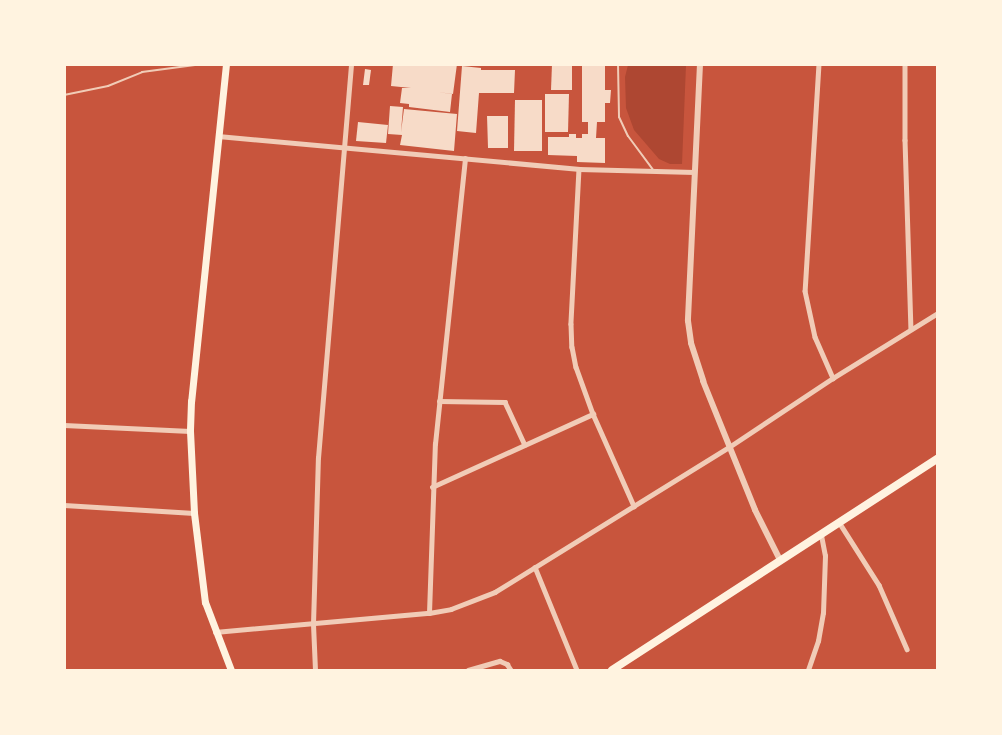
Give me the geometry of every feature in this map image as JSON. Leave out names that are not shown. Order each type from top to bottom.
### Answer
[{"type":"main road","points":[[226,64],[191,401],[190,431],[194,513],[201,576],[214,632],[231,670]]},
{"type":"main road","points":[[617,669],[938,458]]},
{"type":"street","points":[[315,670],[313,624],[318,458],[351,64]]},
{"type":"street","points":[[700,64],[688,321],[696,361],[729,447],[764,530],[780,560]]},
{"type":"street","points":[[819,64],[805,291],[815,337],[833,378]]},
{"type":"street","points":[[905,64],[911,328]]},
{"type":"street","points":[[218,136],[579,169],[694,172]]},
{"type":"street","points":[[429,613],[432,487],[465,159]]},
{"type":"street","points":[[579,169],[570,324],[576,367],[593,414],[634,506]]},
{"type":"street","points":[[214,632],[429,613],[467,604],[495,592],[729,447],[833,378],[938,313]]},
{"type":"street","points":[[439,401],[505,402],[525,445]]},
{"type":"street","points":[[432,487],[593,414]]},
{"type":"street","points":[[64,425],[190,431]]},
{"type":"street","points":[[64,505],[194,513]]},
{"type":"street","points":[[839,522],[879,585],[907,649]]},
{"type":"street","points":[[808,670],[818,641],[823,613],[825,556],[821,534]]},
{"type":"street","points":[[535,567],[577,670]]},
{"type":"street","points":[[468,670],[500,661],[507,664],[511,670]]},
{"type":"lane","points":[[64,95],[108,86],[142,72],[202,64]]},
{"type":"lane","points":[[618,64],[618,106],[623,126],[654,171]]},
{"type":"shaded area","points":[[628,65],[686,65],[682,164],[670,164],[659,159],[634,130],[626,108],[625,77]]},
{"type":"building","points":[[393,64],[457,64],[453,94],[437,92],[452,94],[450,112],[409,107],[409,104],[400,103],[402,88],[411,88],[391,86]]},
{"type":"building","points":[[552,64],[572,64],[572,90],[551,90]]},
{"type":"building","points":[[582,64],[605,64],[605,90],[611,90],[610,103],[605,103],[605,122],[597,122],[596,138],[605,138],[605,163],[577,162],[577,156],[548,155],[548,137],[569,137],[569,134],[576,134],[576,138],[582,138],[582,134],[588,134],[588,122],[582,122]]},
{"type":"building","points":[[462,66],[481,68],[481,70],[515,70],[514,93],[479,93],[476,133],[457,131]]},
{"type":"building","points":[[365,69],[371,70],[369,85],[363,85]]},
{"type":"building","points":[[545,94],[569,94],[568,132],[545,132]]},
{"type":"building","points":[[515,100],[542,100],[542,151],[514,151]]},
{"type":"building","points":[[390,106],[403,107],[401,132],[404,109],[457,114],[454,151],[400,145],[402,135],[388,134]]},
{"type":"building","points":[[487,116],[508,116],[508,148],[488,148]]},
{"type":"building","points":[[358,122],[388,125],[386,143],[356,141]]}]
